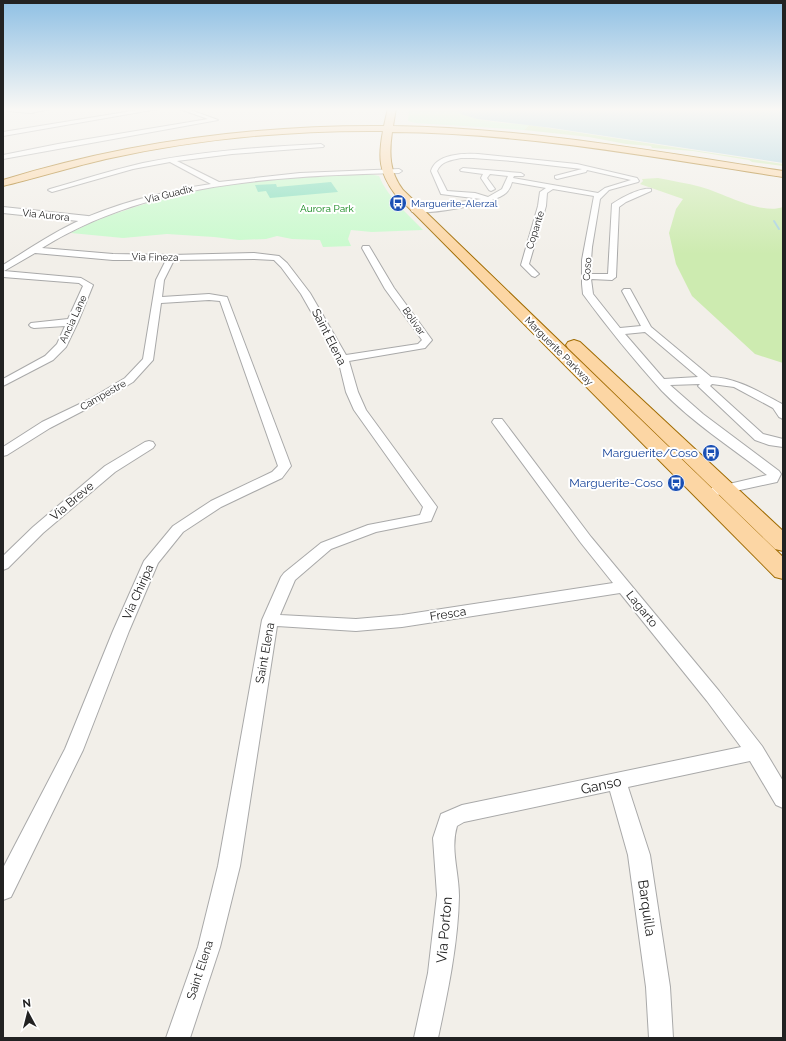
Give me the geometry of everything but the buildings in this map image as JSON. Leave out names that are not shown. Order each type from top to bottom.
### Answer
[{"type":"main road","points":[[3,178],[85,157]]},
{"type":"main road","points":[[3,183],[87,160],[106,157]]},
{"type":"main road","name":"Marguerite Parkway","points":[[384,157],[386,171],[391,183],[399,192],[421,209],[716,492],[783,571]]},
{"type":"main road","points":[[667,157],[783,174]]},
{"type":"main road","points":[[692,157],[783,170]]},
{"type":"main road","name":"Marguerite Parkway","points":[[396,158],[399,171],[406,186],[421,209]]},
{"type":"main road","name":"Marguerite Parkway","points":[[716,492],[783,544]]},
{"type":"street","points":[[52,190],[142,165],[194,157]]},
{"type":"street","points":[[463,157],[446,160],[434,168],[444,192],[476,195],[488,199]]},
{"type":"street","points":[[475,157],[512,159],[594,169],[635,179],[636,181],[607,189],[604,203],[612,277],[586,276]]},
{"type":"street","points":[[171,160],[217,184]]},
{"type":"street","points":[[557,177],[594,169]]},
{"type":"street","points":[[463,170],[488,172],[512,177],[552,187],[604,203],[623,200],[649,190]]},
{"type":"street","name":"Via Guadix","points":[[3,269],[64,231],[88,219],[154,198],[217,184],[277,176],[399,171]]},
{"type":"street","points":[[488,172],[484,178],[491,189]]},
{"type":"street","points":[[512,177],[534,176]]},
{"type":"street","points":[[421,209],[488,199],[504,191],[512,177]]},
{"type":"street","name":"Copante","points":[[535,274],[525,265],[542,206],[544,192],[552,187]]},
{"type":"street","name":"Coso","points":[[604,203],[586,276],[588,294],[661,383],[699,417],[774,474],[772,479],[716,492]]},
{"type":"street","name":"Via Aurora","points":[[3,210],[88,219]]},
{"type":"street","name":"Bolivar","points":[[342,359],[421,346],[427,340],[390,289],[366,248]]},
{"type":"street","name":"Via Fineza","points":[[34,250],[113,257],[171,258],[254,256],[276,258]]},
{"type":"street","name":"Campestre","points":[[3,452],[46,425],[94,401],[129,380],[148,360],[160,280],[171,258]]},
{"type":"street","name":"Saint Elena","points":[[178,1038],[208,947],[229,866],[270,620],[289,577],[326,546],[373,528],[426,518],[430,507],[360,410],[352,392],[342,359],[305,293],[284,265],[276,258]]},
{"type":"street","name":"Ancia Lane","points":[[3,274],[81,281],[88,285],[62,345],[49,358],[3,384]]},
{"type":"street","points":[[627,291],[647,329],[709,381]]},
{"type":"street","name":"Via Chiripa","points":[[3,890],[74,750],[121,631],[151,561],[178,529],[216,504],[277,475],[285,466],[224,299],[209,297],[156,300]]},
{"type":"street","points":[[34,325],[73,322]]},
{"type":"street","points":[[618,331],[647,329]]},
{"type":"street","points":[[661,383],[687,380],[738,384],[778,406],[783,415]]},
{"type":"street","points":[[709,381],[704,386],[759,437],[773,442],[783,443]]},
{"type":"street","name":"Lagarto","points":[[498,422],[586,540],[714,696],[755,752],[783,799]]},
{"type":"street","name":"Via Breve","points":[[3,565],[38,530],[110,469],[149,445]]},
{"type":"street","name":"Fresca","points":[[270,620],[356,625],[402,621],[624,587]]},
{"type":"street","name":"Ganso","points":[[448,820],[462,814],[755,752]]},
{"type":"street","name":"Barquilla","points":[[617,782],[639,855],[658,987],[661,1038]]},
{"type":"street","name":"Via Porton","points":[[426,1038],[442,958],[448,895],[443,838],[448,820]]},
{"type":"green space","points":[[728,157],[783,164],[783,166],[752,162],[749,160]]},
{"type":"green space","name":"Aurora Park","points":[[369,174],[379,176],[387,191],[423,230],[372,232],[351,230],[348,239],[351,246],[323,247],[320,240],[292,239],[277,236],[266,239],[239,240],[167,234],[123,238],[71,233],[116,213],[161,199],[219,186],[309,176]]},
{"type":"green space","points":[[658,178],[701,187],[753,206],[774,209],[783,207],[783,363],[755,354],[692,296],[676,264],[669,233],[676,209],[683,199],[640,184],[643,181],[642,179]]},
{"type":"green space","points":[[331,182],[338,192],[270,198],[266,191],[258,192],[255,185],[276,184],[277,187]]},
{"type":"water","points":[[741,157],[783,157],[783,163]]},
{"type":"waterway","points":[[774,221],[779,229]]},
{"type":"place","name":"Marguerite-Alerzal","points":[[398,203]]},
{"type":"place","name":"Marguerite/Coso","points":[[711,453]]},
{"type":"place","name":"Marguerite-Coso","points":[[676,483]]}]
